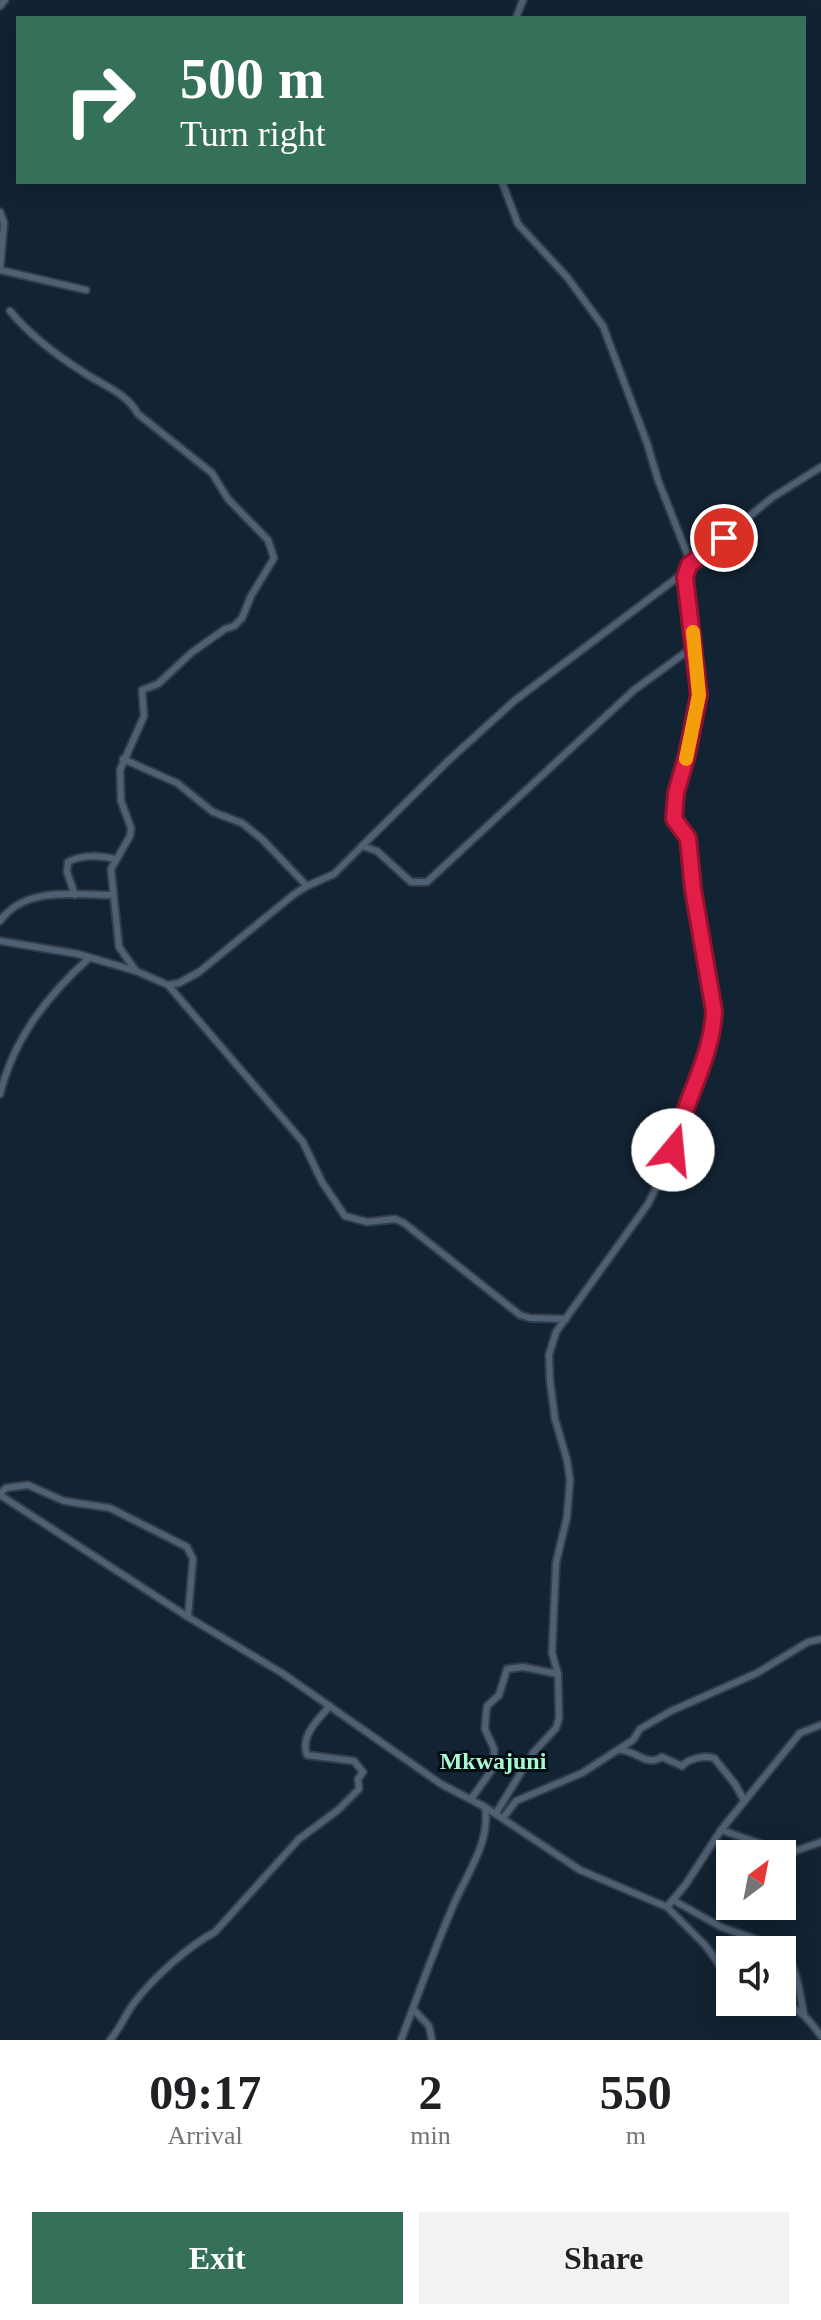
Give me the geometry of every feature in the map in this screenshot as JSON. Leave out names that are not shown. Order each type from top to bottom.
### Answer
[{"type":"street","points":[[0,6],[5,0]]},
{"type":"street","points":[[496,1813],[533,1753],[556,1728],[559,1718],[558,1674],[552,1653],[556,1563],[567,1517],[570,1480],[555,1419],[549,1355],[556,1332],[648,1204],[660,1182],[713,1029],[714,1011],[693,889],[688,838],[674,819],[673,806],[699,701],[685,545],[658,480],[603,326],[567,277],[518,224],[503,184]]},
{"type":"street","points":[[0,212],[4,223],[0,270],[86,290]]},
{"type":"street","points":[[10,311],[26,330],[82,372],[132,402],[138,414],[206,466],[228,499],[268,540],[274,558],[251,596],[242,618],[191,653],[158,684],[142,690],[144,716],[120,770],[121,801],[129,823],[129,842],[111,869],[119,947],[136,971]]},
{"type":"street","points":[[168,985],[179,983],[199,972],[307,886],[334,874],[448,761],[514,701],[688,568],[773,497],[821,467]]},
{"type":"street","points":[[362,846],[377,851],[411,882],[427,882],[634,690],[693,647]]},
{"type":"street","points":[[123,759],[177,783],[213,812],[242,823],[262,839],[307,886]]},
{"type":"street","points":[[75,895],[67,872],[68,862],[96,857],[115,859]]},
{"type":"street","points":[[0,921],[5,913],[38,895],[112,895]]},
{"type":"street","points":[[0,941],[89,958],[136,971],[168,985],[303,1142],[322,1182],[345,1216],[367,1222],[395,1219],[404,1223],[520,1315],[566,1319]]},
{"type":"street","points":[[0,1094],[6,1072],[41,1007],[60,984],[89,958]]},
{"type":"street","points":[[188,1617],[193,1559],[187,1547],[110,1508],[64,1501],[28,1485],[6,1488],[0,1494],[188,1617],[241,1647],[441,1784],[496,1813],[580,1870],[667,1907],[716,1960]]},
{"type":"street","points":[[503,1818],[516,1801],[566,1782],[633,1740],[640,1729],[671,1711],[757,1673],[808,1642],[821,1639]]},
{"type":"street","points":[[471,1799],[494,1767],[494,1749],[485,1729],[487,1706],[499,1695],[507,1669],[523,1667],[558,1674]]},
{"type":"street","points":[[110,2040],[134,2003],[167,1969],[197,1941],[215,1932],[299,1839],[338,1810],[359,1789],[358,1779],[363,1772],[354,1761],[307,1755],[304,1748],[317,1720],[330,1706]]},
{"type":"street","points":[[667,1907],[721,1830],[800,1733],[821,1725]]},
{"type":"street","points":[[617,1750],[626,1750],[646,1761],[654,1762],[662,1757],[682,1766],[686,1761],[714,1758],[744,1800]]},
{"type":"street","points":[[401,2040],[453,1906],[480,1848],[488,1821],[485,1807]]},
{"type":"street","points":[[721,1830],[773,1848],[795,1851],[821,1842]]},
{"type":"street","points":[[673,1900],[701,1917],[749,1936]]},
{"type":"street","points":[[796,1976],[804,2014]]},
{"type":"street","points":[[796,2008],[821,2036]]},
{"type":"street","points":[[413,2009],[429,2026],[432,2040]]},
{"type":"slow traffic","points":[[686,759],[699,701],[693,632]]},
{"type":"district","name":"Mkwajuni","points":[[493,1761]]},
{"type":"route","points":[[673,1150],[678,1127],[713,1029],[714,1011],[693,889],[688,838],[674,819],[673,806],[699,701],[685,577],[689,565],[724,538]]}]
